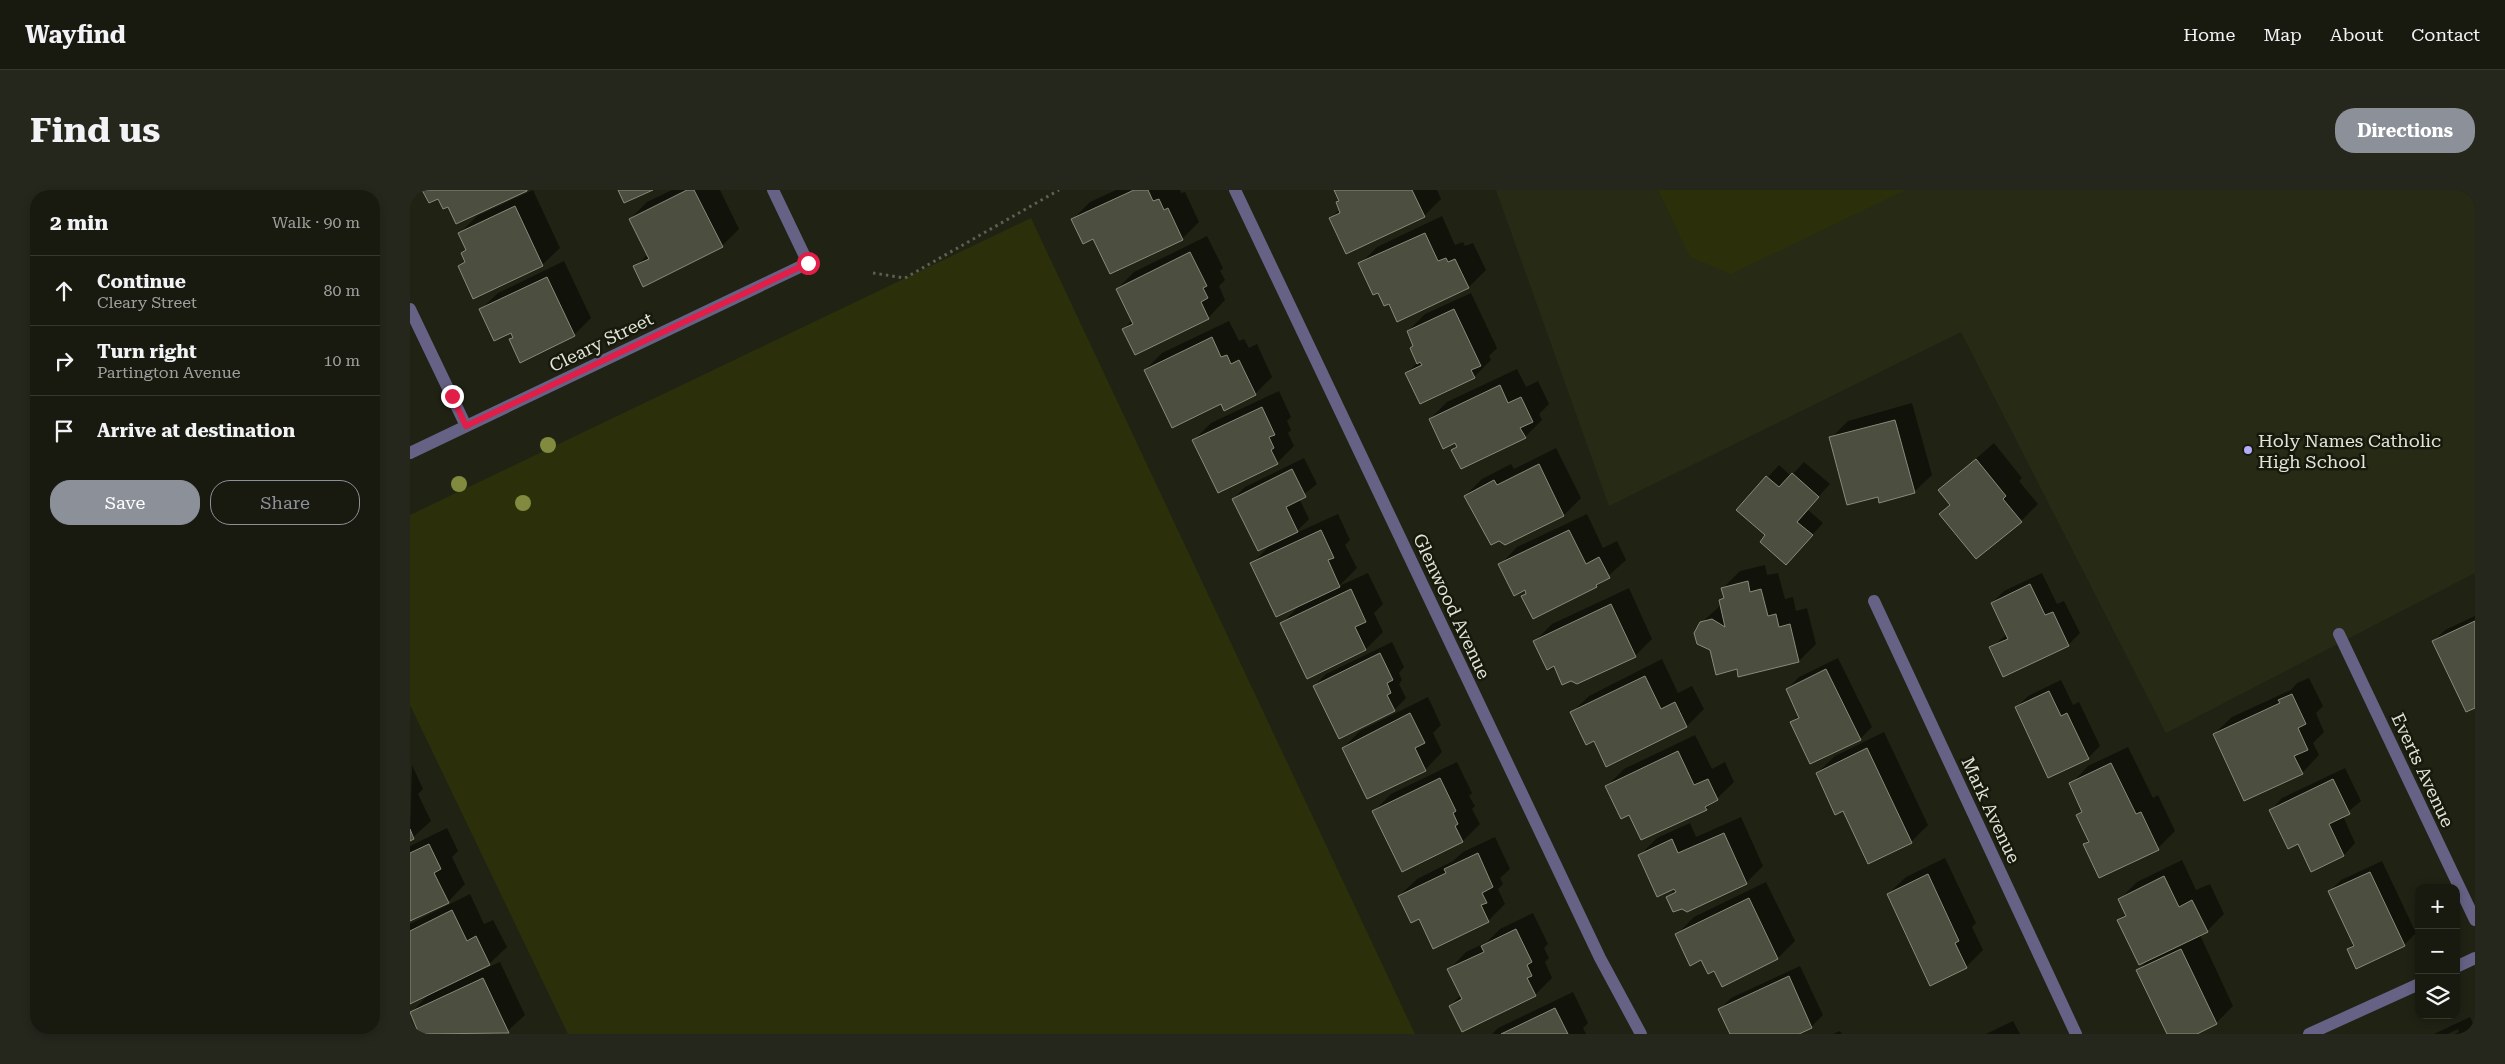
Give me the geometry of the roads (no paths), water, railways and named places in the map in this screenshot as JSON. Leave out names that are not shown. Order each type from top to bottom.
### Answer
[{"type":"street","name":"Cleary Street","points":[[410,453],[808,263],[773,190]]},
{"type":"street","name":"Glenwood Avenue","points":[[1234,190],[1600,958],[1641,1034]]},
{"type":"street","points":[[410,309],[466,426]]},
{"type":"street","name":"Mark Avenue","points":[[1874,601],[2076,1034]]},
{"type":"street","name":"Everts Avenue","points":[[2339,634],[2475,920]]},
{"type":"street","points":[[2460,965],[2475,958]]},
{"type":"street","points":[[2309,1034],[2415,986]]},
{"type":"place","name":"Holy Names Catholic High School","points":[[2248,450]]}]
